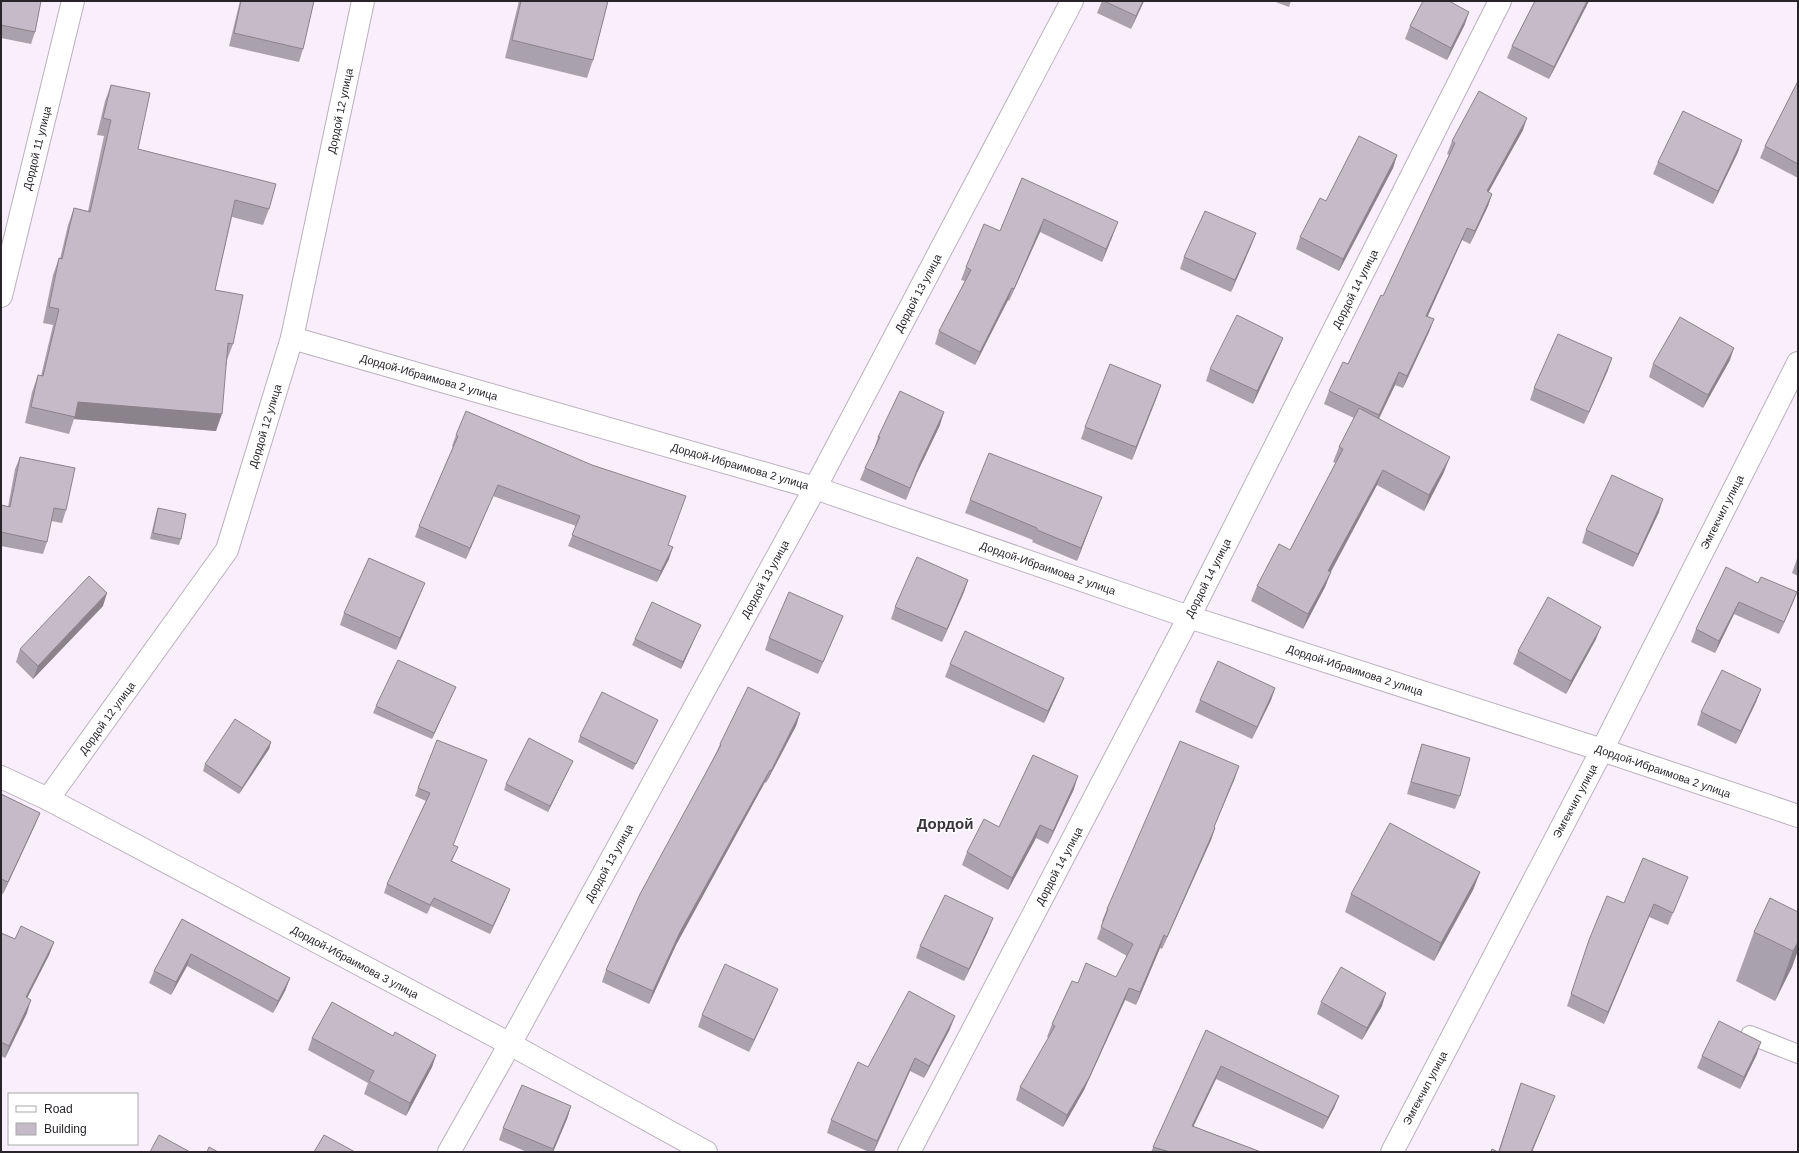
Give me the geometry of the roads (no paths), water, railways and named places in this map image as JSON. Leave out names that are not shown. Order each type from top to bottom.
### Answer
[{"type":"street","name":"Дордой 11 улица","points":[[1,296],[73,1]]},
{"type":"street","name":"Дордой 12 улица","points":[[48,799],[227,550],[292,338],[363,1]]},
{"type":"street","name":"Дордой 13 улица","points":[[449,1152],[510,1044],[815,488],[1072,1]]},
{"type":"street","name":"Дордой 14 улица","points":[[909,1152],[1189,617],[1500,1]]},
{"type":"street","name":"Дордой-Ибраимова 2 улица","points":[[292,338],[815,488],[1189,617],[1602,750],[1798,816]]},
{"type":"street","name":"Эмгекчил улица","points":[[1392,1152],[1602,750],[1798,362]]},
{"type":"street","name":"Дордой-Ибраимова 3 улица","points":[[1,777],[48,799],[510,1044],[706,1152]]},
{"type":"lane","points":[[1750,1035],[1798,1054]]},
{"type":"district","name":"Дордой","points":[[945,823]]}]
